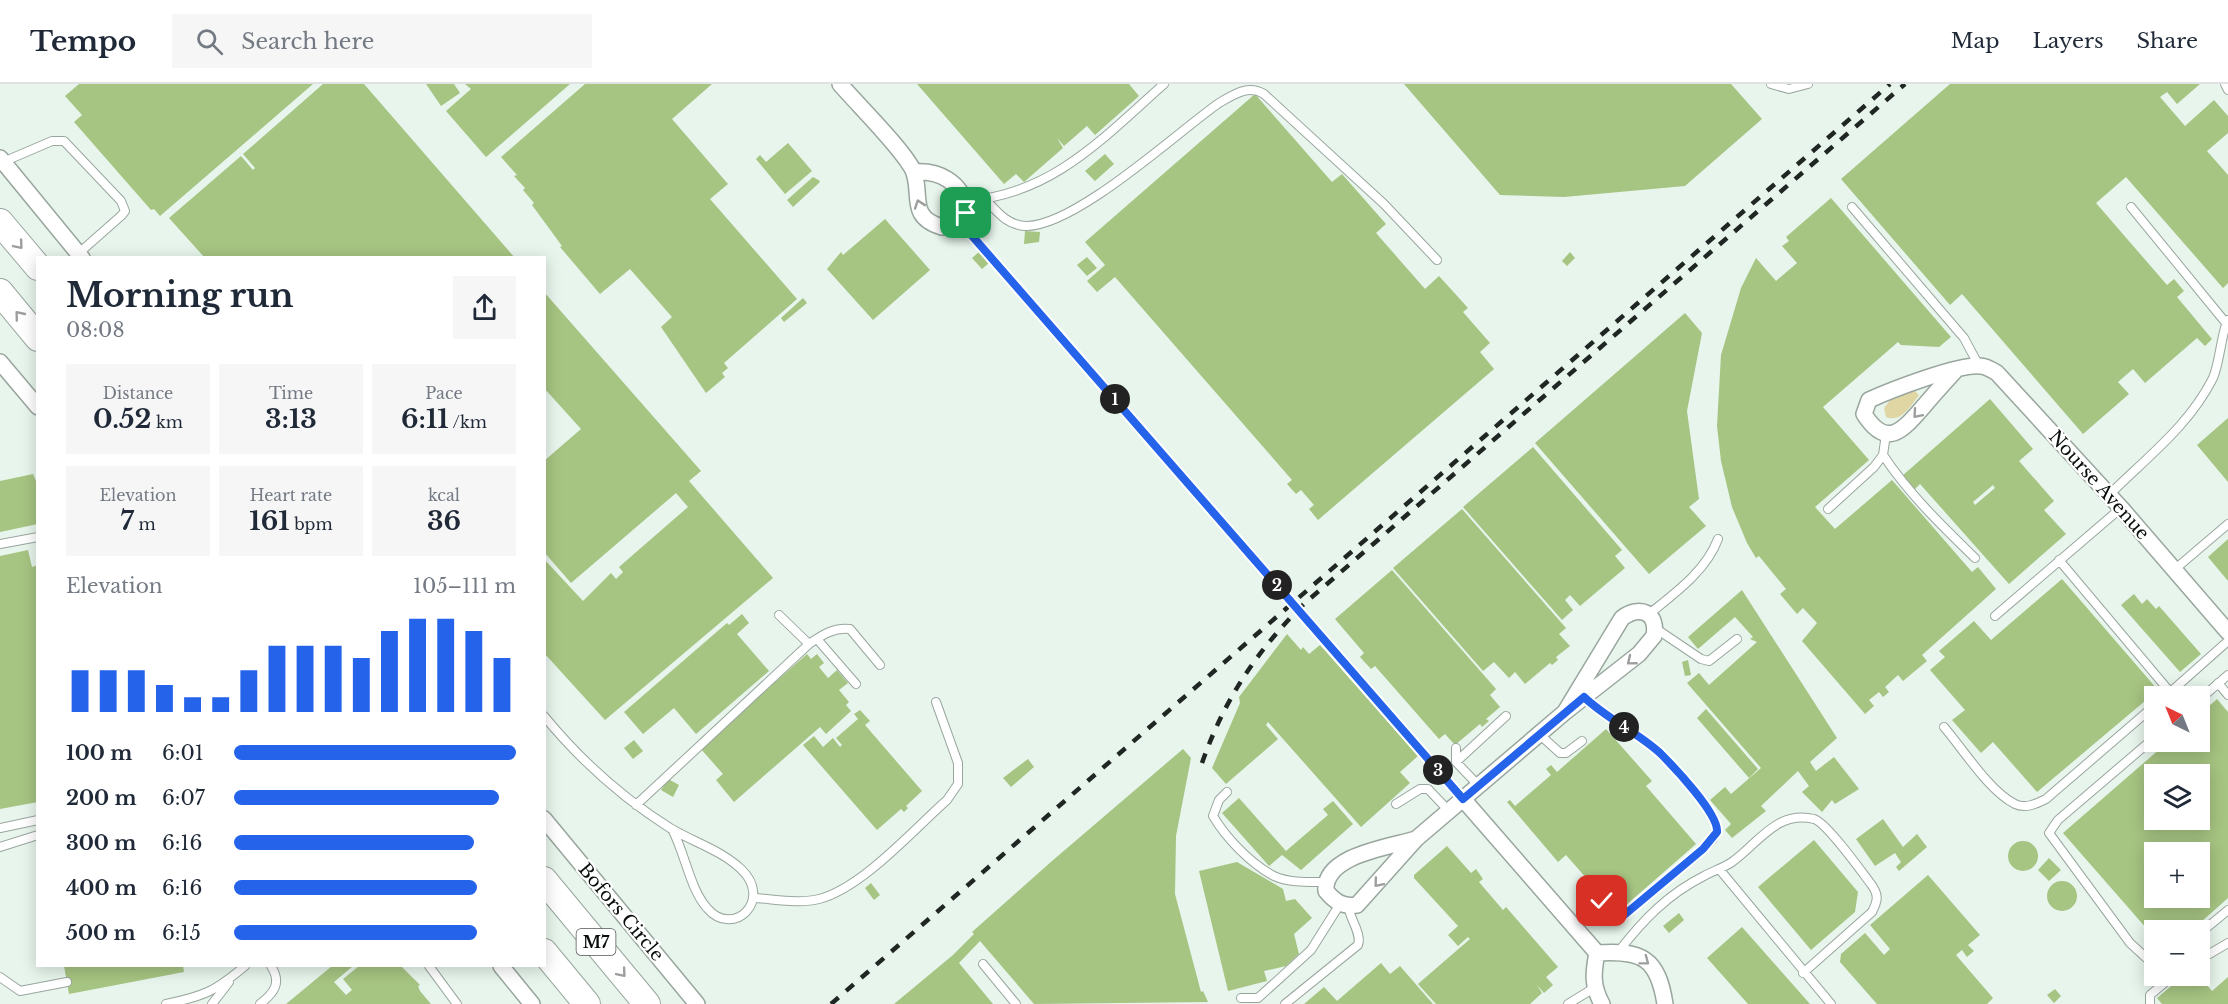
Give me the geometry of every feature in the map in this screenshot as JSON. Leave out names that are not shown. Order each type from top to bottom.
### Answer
[{"type":"highway","points":[[0,222],[36,265]]},
{"type":"highway","points":[[0,292],[36,336]]},
{"type":"highway","name":"M7","points":[[546,882],[647,1004]]},
{"type":"highway","name":"M7","points":[[546,954],[587,1004]]},
{"type":"street","points":[[840,84],[914,172],[916,201],[924,218],[942,227],[960,222],[966,213],[962,193],[942,175],[935,172],[914,172]]},
{"type":"street","points":[[2,160],[81,256]]},
{"type":"street","points":[[1956,370],[1901,432],[1886,434],[1873,427],[1864,414],[1869,400],[1956,370],[1979,366]]},
{"type":"street","name":"Nourse Avenue","points":[[1979,366],[1997,373],[2007,382],[2121,508],[2228,632]]},
{"type":"street","points":[[3,371],[36,405]]},
{"type":"street","points":[[1416,839],[1341,862],[1333,868],[1326,882],[1326,891],[1344,905],[1357,905],[1367,897],[1416,839],[1565,712],[1640,654],[1654,636],[1652,621],[1641,610],[1632,611],[1622,618],[1565,712]]},
{"type":"street","points":[[1463,799],[1597,953]]},
{"type":"street","name":"Bofors Circle","points":[[546,821],[697,1004]]},
{"type":"street","points":[[1597,953],[1619,951],[1639,955],[1651,963],[1660,978],[1665,1004]]},
{"type":"street","points":[[1597,953],[1593,971],[1594,988],[1602,1004]]},
{"type":"street","points":[[502,967],[532,1004]]},
{"type":"lane","points":[[965,201],[986,200],[1028,188],[1083,156],[1164,84]]},
{"type":"lane","points":[[1771,84],[1789,89],[1808,84]]},
{"type":"lane","points":[[2225,84],[2228,90]]},
{"type":"lane","points":[[986,200],[1005,220],[1019,225],[1028,226],[1054,220],[1088,202],[1219,103],[1242,90],[1253,90],[1264,94],[1384,204],[1437,260]]},
{"type":"lane","points":[[2,160],[52,141],[64,141],[121,201],[125,211],[81,256]]},
{"type":"lane","points":[[1852,207],[1964,338],[1979,366]]},
{"type":"lane","points":[[2109,495],[2177,431],[2201,400],[2222,352],[2227,321],[2131,207]]},
{"type":"lane","points":[[1828,509],[1874,467],[1883,455],[1886,434]]},
{"type":"lane","points":[[1883,455],[1897,476],[1935,519],[1975,558]]},
{"type":"lane","points":[[1995,616],[2121,508]]},
{"type":"lane","points":[[2174,570],[2228,524]]},
{"type":"lane","points":[[0,544],[36,537]]},
{"type":"lane","points":[[1718,538],[1714,549],[1652,621],[1701,659],[1709,661],[1737,639]]},
{"type":"lane","points":[[2059,560],[2161,686]]},
{"type":"lane","points":[[779,615],[809,644]]},
{"type":"lane","points":[[636,805],[817,639],[833,630],[850,629],[880,665]]},
{"type":"lane","points":[[817,639],[856,684]]},
{"type":"lane","points":[[2177,686],[2228,641]]},
{"type":"lane","points":[[2210,690],[2228,675]]},
{"type":"lane","points":[[2218,683],[2228,695]]},
{"type":"lane","points":[[1584,697],[1602,714],[1659,753],[1696,794],[1717,827],[1713,839],[1703,849],[1623,916],[1616,916],[1602,901]]},
{"type":"lane","points":[[754,898],[809,900],[833,893],[860,878],[947,800],[957,784],[958,763],[936,702]]},
{"type":"lane","points":[[1944,727],[1999,792],[2016,804],[2025,806],[2046,799],[2144,715]]},
{"type":"lane","points":[[1456,762],[1506,716]]},
{"type":"lane","points":[[546,718],[578,756],[606,782],[672,829],[727,858],[739,867],[752,880],[754,898],[749,908],[734,919],[727,921],[711,913],[699,896],[683,849],[672,829]]},
{"type":"lane","points":[[1539,734],[1560,753],[1566,753],[1582,741]]},
{"type":"lane","points":[[2144,747],[2058,820],[2049,834],[2130,943],[2144,956]]},
{"type":"lane","points":[[1456,748],[1456,762],[1479,786]]},
{"type":"lane","points":[[1396,804],[1420,789],[1428,789],[1449,811]]},
{"type":"lane","points":[[1227,792],[1219,800],[1213,816],[1244,852],[1274,876],[1290,880],[1326,882]]},
{"type":"lane","points":[[1619,951],[1656,907],[1705,875],[1720,870],[1734,861],[1772,827],[1787,820],[1803,818],[1817,820],[1871,884],[1878,901],[1872,912],[1803,973]]},
{"type":"lane","points":[[0,828],[36,820]]},
{"type":"lane","points":[[0,847],[36,836]]},
{"type":"lane","points":[[1720,870],[1831,1004]]},
{"type":"lane","points":[[1241,998],[1258,999],[1297,964],[1311,950],[1344,905],[1359,935],[1358,945],[1285,1004]]},
{"type":"lane","points":[[2210,925],[2228,910]]},
{"type":"lane","points":[[2210,954],[2228,943]]},
{"type":"lane","points":[[983,964],[1016,1004]]},
{"type":"lane","points":[[166,1004],[203,996],[244,967]]},
{"type":"lane","points":[[260,1004],[274,993],[276,987],[275,974],[272,967]]},
{"type":"lane","points":[[430,967],[457,1004]]},
{"type":"lane","points":[[212,1004],[234,975]]},
{"type":"lane","points":[[0,977],[20,991],[67,982]]},
{"type":"lane","points":[[2150,1004],[2150,995],[2161,986]]},
{"type":"lane","points":[[1568,1004],[1594,988]]},
{"type":"path","points":[[960,222],[1463,799]]},
{"type":"shaded area","points":[[1915,391],[1919,395],[1901,416],[1886,417],[1884,408],[1891,399]]},
{"type":"building","points":[[79,84],[313,84],[160,216],[154,209],[151,210],[74,122],[82,115],[65,96]]},
{"type":"building","points":[[323,84],[364,84],[513,256],[203,256],[169,218],[241,156],[253,170],[255,168],[243,154]]},
{"type":"building","points":[[426,84],[454,84],[460,93],[441,106]]},
{"type":"building","points":[[465,84],[570,84],[486,157],[446,111],[471,89]]},
{"type":"building","points":[[585,84],[712,84],[672,119],[728,184],[710,199],[797,299],[724,363],[728,368],[722,373],[725,377],[706,393],[661,327],[672,317],[630,269],[600,294],[560,247],[562,246],[523,190],[525,188],[514,176],[517,175],[501,157]]},
{"type":"building","points":[[917,84],[1129,84],[1139,96],[1095,135],[1087,126],[1064,146],[1057,138],[1063,148],[1024,182],[1016,174],[1004,184]]},
{"type":"building","points":[[1404,84],[1731,84],[1762,119],[1685,186],[1564,197],[1500,195]]},
{"type":"building","points":[[1950,84],[2200,84],[2177,104],[2167,92],[2160,97],[2185,126],[2214,100],[2228,116],[2228,133],[2207,151],[2228,175],[2228,283],[2223,288],[2126,177],[2096,203],[2167,285],[2174,279],[2184,291],[2177,297],[2212,339],[2205,346],[2197,338],[2145,383],[2133,369],[2118,382],[2129,394],[2083,434],[1962,294],[1950,305],[1841,179]]},
{"type":"building","points":[[1255,94],[1332,182],[1342,174],[1386,224],[1376,233],[1425,289],[1439,276],[1468,308],[1463,312],[1490,343],[1480,352],[1494,369],[1318,520],[1309,509],[1314,505],[1301,490],[1296,494],[1287,484],[1292,480],[1115,277],[1097,292],[1087,281],[1105,265],[1085,242]]},
{"type":"building","points":[[788,143],[812,171],[785,194],[756,159],[760,155],[766,162]]},
{"type":"building","points":[[1105,154],[1114,164],[1095,181],[1085,171]]},
{"type":"building","points":[[813,177],[820,181],[819,183],[793,207],[787,200]]},
{"type":"building","points":[[1831,198],[1951,337],[1939,347],[1901,345],[1898,342],[1823,407],[1869,460],[1815,507],[1835,529],[1892,480],[1972,572],[1978,567],[1996,589],[1922,655],[1927,661],[1903,681],[1898,675],[1885,687],[1889,692],[1883,697],[1879,692],[1869,700],[1874,706],[1865,714],[1802,641],[1817,623],[1803,608],[1797,614],[1780,594],[1786,589],[1759,556],[1756,558],[1747,543],[1732,507],[1721,461],[1717,426],[1721,355],[1741,288],[1756,258],[1776,281],[1797,263],[1782,246],[1789,241],[1786,237]]},
{"type":"building","points":[[885,219],[930,270],[873,320],[827,269],[841,252],[843,255]]},
{"type":"building","points":[[1025,231],[1040,232],[1039,242],[1024,244]]},
{"type":"building","points":[[979,252],[989,263],[982,269],[972,258]]},
{"type":"building","points":[[1570,252],[1575,258],[1567,266],[1562,261]]},
{"type":"building","points":[[1087,257],[1097,268],[1087,276],[1077,265]]},
{"type":"building","points":[[546,294],[701,471],[689,481],[773,578],[605,720],[546,655],[546,561],[583,601],[611,573],[616,579],[623,572],[619,567],[688,507],[676,493],[571,583],[546,554],[546,459],[581,429],[546,390]]},
{"type":"building","points":[[803,298],[807,303],[784,322],[781,318]]},
{"type":"building","points":[[1685,313],[1702,333],[1687,411],[1699,499],[1689,507],[1706,526],[1649,574],[1535,443]]},
{"type":"building","points":[[1990,399],[2033,449],[2019,461],[2054,501],[2044,510],[2066,534],[2009,584],[1920,484],[1914,490],[1902,476]],"holes":[[[1993,485],[1995,488],[1975,505],[1973,502]]]},
{"type":"building","points":[[2228,418],[2228,482],[2197,445]]},
{"type":"building","points":[[1533,447],[1622,550],[1615,556],[1625,568],[1580,606],[1570,595],[1565,600],[1573,610],[1562,620],[1463,507]]},
{"type":"building","points":[[33,474],[36,481],[36,524],[0,532],[0,481]]},
{"type":"building","points":[[1462,509],[1566,628],[1559,634],[1570,646],[1556,657],[1558,660],[1552,665],[1550,663],[1525,684],[1515,672],[1509,678],[1494,662],[1483,671],[1393,568]]},
{"type":"building","points":[[2228,539],[2228,581],[2208,557]]},
{"type":"building","points":[[28,550],[32,567],[36,566],[36,802],[0,809],[0,556]]},
{"type":"building","points":[[1392,570],[1496,689],[1490,695],[1500,707],[1486,719],[1489,721],[1482,727],[1480,724],[1455,745],[1445,734],[1439,739],[1375,666],[1371,669],[1360,657],[1364,653],[1335,619]]},
{"type":"building","points":[[2062,579],[2155,686],[2144,686],[2144,702],[2037,792],[1993,742],[1981,753],[1952,720],[1965,710],[1930,670],[1945,657],[1939,651],[1974,621],[1991,640]]},
{"type":"building","points":[[1742,590],[1837,738],[1810,762],[1816,771],[1834,757],[1859,789],[1835,804],[1832,800],[1822,812],[1802,792],[1809,786],[1798,771],[1761,806],[1766,811],[1732,838],[1725,830],[1731,824],[1710,800],[1725,787],[1731,794],[1761,768],[1687,683],[1699,673],[1709,685],[1757,642],[1750,639],[1753,637],[1735,617],[1698,649],[1688,637]]},
{"type":"building","points":[[2134,594],[2142,604],[2147,599],[2156,609],[2159,606],[2201,654],[2180,672],[2121,605]]},
{"type":"building","points":[[742,614],[749,623],[737,634],[769,671],[696,734],[674,708],[643,734],[624,712],[727,623],[729,625]]},
{"type":"building","points":[[1287,634],[1301,650],[1303,647],[1309,654],[1320,645],[1418,756],[1400,772],[1410,783],[1361,827],[1268,722],[1266,725],[1278,739],[1226,784],[1212,768],[1240,703],[1239,697]]},
{"type":"building","points":[[807,654],[811,659],[817,654],[824,663],[819,667],[828,678],[837,670],[848,683],[839,690],[849,702],[846,705],[851,711],[826,734],[820,727],[734,802],[716,780],[723,774],[700,748]]},
{"type":"building","points":[[1688,660],[1691,675],[1685,676],[1682,662]]},
{"type":"building","points":[[2217,699],[2228,712],[2228,898],[2203,920],[2144,920],[2144,926],[2063,833],[2156,752],[2210,752],[2210,705]]},
{"type":"building","points":[[1706,709],[1758,769],[1749,778],[1697,718]]},
{"type":"building","points":[[860,710],[870,721],[865,725],[922,791],[906,806],[908,808],[904,812],[901,809],[877,830],[803,745],[814,736],[823,747],[833,738],[840,747],[842,745],[836,738],[858,719],[854,714]]},
{"type":"building","points":[[1606,729],[1652,781],[1646,786],[1696,844],[1617,913],[1566,855],[1558,862],[1507,802],[1510,800],[1515,806],[1551,775],[1546,769],[1551,765],[1557,772]]},
{"type":"building","points":[[634,740],[643,751],[633,759],[624,748]]},
{"type":"building","points":[[1183,749],[1191,758],[1176,836],[1175,894],[1201,992],[1203,991],[1208,1002],[1034,1004],[980,941],[959,963],[993,1004],[894,1004],[953,955],[974,934],[972,932],[1052,861]]},
{"type":"building","points":[[1028,759],[1034,767],[1011,787],[1003,778]]},
{"type":"building","points":[[668,779],[679,785],[673,797],[661,790]]},
{"type":"building","points":[[1239,798],[1286,851],[1328,815],[1323,809],[1333,801],[1353,824],[1301,870],[1282,855],[1269,866],[1222,813]]},
{"type":"building","points":[[1883,819],[1903,847],[1917,834],[1927,847],[1899,871],[1896,867],[1901,862],[1895,853],[1875,866],[1856,839]]},
{"type":"building","points":[[1814,840],[1858,892],[1855,912],[1811,950],[1758,887]]},
{"type":"building","points":[[2023,841],[2034,845],[2038,856],[2034,867],[2023,871],[2012,867],[2008,856],[2012,845]]},
{"type":"building","points":[[1447,846],[1471,873],[1476,869],[1483,879],[1479,882],[1503,910],[1506,907],[1558,967],[1546,977],[1553,985],[1544,993],[1537,985],[1542,993],[1530,1004],[1436,1004],[1418,984],[1470,939],[1468,937],[1458,946],[1448,935],[1458,926],[1414,878],[1414,875]]},
{"type":"building","points":[[2049,858],[2061,870],[2049,881],[2038,870]]},
{"type":"building","points":[[1237,862],[1283,889],[1286,901],[1295,899],[1312,918],[1294,934],[1299,954],[1286,966],[1264,971],[1267,981],[1228,991],[1199,871]]},
{"type":"building","points":[[1928,875],[1980,935],[1968,945],[1974,951],[1967,957],[1962,950],[1956,955],[1993,998],[1987,1004],[1877,1004],[1840,962],[1841,954],[1865,933],[1884,955],[1890,949],[1870,925]]},
{"type":"building","points":[[2062,881],[2068,882],[2076,890],[2076,902],[2068,910],[2062,911],[2056,910],[2048,902],[2047,896],[2048,890],[2056,882]]},
{"type":"building","points":[[871,883],[880,895],[874,900],[865,888]]},
{"type":"building","points":[[1679,913],[1684,920],[1669,933],[1663,926]]},
{"type":"building","points":[[1742,927],[1810,1004],[1748,1004],[1707,958]]},
{"type":"building","points":[[1381,963],[1390,974],[1400,966],[1433,1004],[1304,1004],[1324,987],[1337,1001]]},
{"type":"building","points":[[64,967],[183,967],[184,972],[69,994]]},
{"type":"building","points":[[331,967],[352,967],[334,982],[346,995],[352,990],[343,979],[358,967],[402,967],[420,985],[418,986],[420,991],[431,1004],[286,1004]]},
{"type":"building","points":[[2228,977],[2228,1004],[2162,1004],[2157,998],[2171,986],[2208,986],[2212,991]]},
{"type":"building","points":[[2055,989],[2061,996],[2054,1003],[2047,995]]},
{"type":"railway","points":[[831,1004],[1890,84]]},
{"type":"railway","points":[[1202,763],[1221,718],[1244,677],[1272,639],[1305,603],[1905,84]]},
{"type":"route","points":[[966,213],[960,222],[1463,799],[1584,697],[1602,714],[1659,753],[1696,794],[1713,817],[1717,832],[1703,849],[1623,916],[1616,916],[1602,901]]}]
